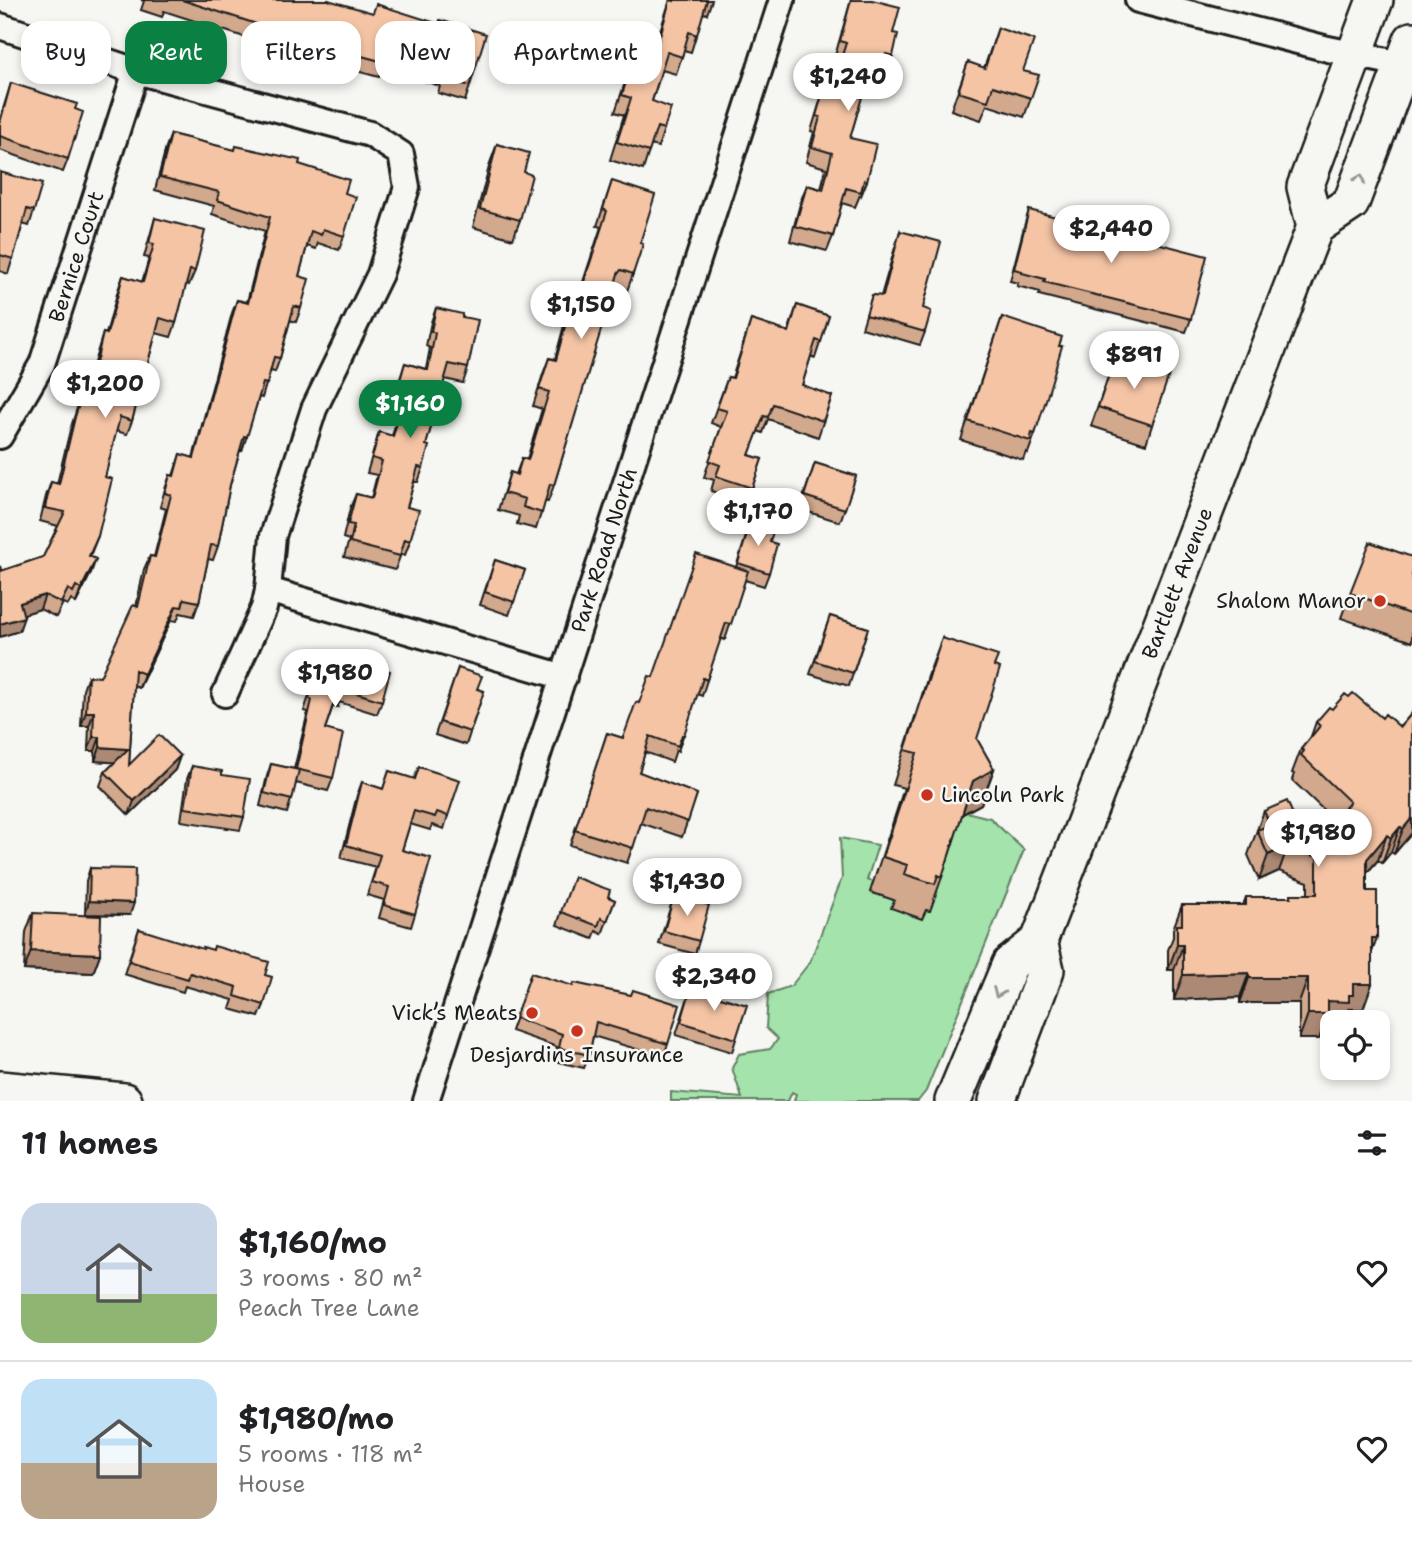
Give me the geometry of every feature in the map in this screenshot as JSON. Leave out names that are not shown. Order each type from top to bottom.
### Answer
[{"type":"main road","points":[[1375,0],[1305,187],[1315,227],[1351,203],[1409,57]]},
{"type":"main road","name":"Bartlett Avenue","points":[[997,1101],[1046,970],[1039,942],[1315,227]]},
{"type":"main road","points":[[953,1101],[1010,964],[1039,942]]},
{"type":"main road","points":[[1018,1047],[1025,1101]]},
{"type":"main road","points":[[0,1089],[124,1101]]},
{"type":"street","name":"Park Road North","points":[[426,1101],[782,0]]},
{"type":"street","points":[[1138,0],[1355,54],[1409,57]]},
{"type":"street","points":[[0,26],[125,67]]},
{"type":"street","name":"Bernice Court","points":[[0,436],[42,364],[132,84]]},
{"type":"street","points":[[184,84],[370,134],[401,154],[407,187],[380,274],[314,409],[272,536],[264,608],[225,694]]},
{"type":"street","points":[[268,590],[564,677]]},
{"type":"green space","points":[[965,808],[966,812],[990,818],[1024,850],[926,1091],[918,1101],[794,1101],[796,1094],[792,1092],[788,1101],[671,1101],[671,1092],[742,1098],[732,1068],[739,1054],[770,1049],[778,1039],[766,1028],[768,994],[791,986],[810,962],[842,878],[840,838],[878,845],[867,880],[874,882],[871,892],[894,900],[892,908],[929,911],[962,810]]},
{"type":"building","points":[[182,0],[328,0],[373,13],[376,4],[430,21],[375,21],[375,60],[361,56],[361,21],[247,21]]},
{"type":"building","points":[[670,0],[707,0],[697,35],[689,32],[682,57],[667,52],[662,68],[662,29]]},
{"type":"building","points":[[851,0],[872,0],[900,7],[893,33],[898,34],[893,56],[886,54],[883,66],[872,63],[850,138],[876,144],[867,181],[864,180],[861,192],[846,188],[833,236],[795,226],[807,185],[823,190],[832,153],[812,147],[820,117],[816,116],[822,95],[829,97],[846,43],[840,41]]},
{"type":"building","points":[[998,28],[1034,40],[1023,71],[1039,75],[1031,98],[993,86],[988,101],[958,92],[968,62],[985,68]]},
{"type":"building","points":[[475,31],[486,34],[475,70]]},
{"type":"building","points":[[11,83],[77,104],[75,109],[83,112],[68,159],[0,136],[0,123]]},
{"type":"building","points":[[625,84],[657,84],[652,101],[671,108],[664,129],[657,127],[649,152],[617,142],[631,98],[622,95]]},
{"type":"building","points":[[171,134],[235,150],[236,146],[300,160],[299,164],[349,180],[345,193],[356,197],[344,236],[323,229],[321,235],[311,231],[299,276],[309,279],[301,308],[294,306],[280,358],[274,357],[267,384],[263,383],[247,437],[244,436],[230,485],[218,546],[211,545],[199,602],[184,599],[182,607],[176,606],[144,674],[135,670],[129,765],[159,735],[180,756],[134,801],[105,772],[128,749],[100,747],[100,737],[93,737],[94,712],[86,712],[88,676],[100,677],[133,605],[138,607],[150,556],[155,557],[171,495],[165,493],[170,475],[174,476],[180,454],[194,458],[237,300],[248,303],[270,217],[217,200],[219,192],[160,177]]},
{"type":"building","points":[[497,144],[529,153],[524,172],[532,175],[520,220],[480,209]]},
{"type":"building","points":[[0,172],[42,184],[34,211],[27,209],[13,259],[0,255]]},
{"type":"building","points":[[612,181],[655,195],[633,274],[621,270],[618,274],[554,485],[550,484],[542,513],[523,507],[525,499],[504,493],[510,472],[517,475],[522,458],[528,460],[549,392],[539,389],[549,358],[556,360],[576,286],[582,288],[607,211],[603,209]]},
{"type":"building","points":[[1029,210],[1207,256],[1191,319],[1044,282],[1045,279],[1014,269]]},
{"type":"building","points":[[155,218],[205,231],[195,271],[190,270],[176,323],[160,318],[132,421],[120,417],[105,477],[112,479],[98,536],[89,556],[96,559],[81,589],[76,586],[73,592],[68,589],[61,603],[45,595],[20,603],[24,617],[0,624],[0,566],[1,571],[43,557],[65,512],[45,508],[51,482],[59,484],[75,417],[91,366],[95,367],[103,333],[107,334],[123,276],[143,282],[154,244],[149,243]]},
{"type":"building","points":[[900,231],[941,242],[923,308],[931,311],[925,332],[866,315],[872,295],[883,296]]},
{"type":"building","points":[[797,305],[829,316],[821,342],[816,340],[802,385],[832,396],[823,421],[773,404],[768,417],[764,416],[749,455],[762,459],[752,488],[716,476],[720,465],[709,461],[727,411],[717,408],[728,377],[733,378],[751,320],[789,332]]},
{"type":"building","points":[[436,308],[478,320],[468,368],[449,364],[426,445],[429,446],[423,468],[418,467],[407,507],[419,510],[410,541],[405,539],[400,556],[350,543],[354,525],[348,524],[356,494],[372,498],[382,461],[372,458],[379,432],[393,436],[405,396],[396,394],[405,363],[428,370],[435,333],[431,331]]},
{"type":"building","points":[[1002,317],[1062,337],[1059,346],[1062,346],[1047,397],[1035,434],[1032,433],[1030,441],[968,421]]},
{"type":"building","points":[[1115,357],[1169,375],[1152,425],[1098,407]]},
{"type":"building","points":[[815,463],[856,476],[845,509],[804,496]]},
{"type":"building","points":[[751,521],[774,528],[770,542],[777,544],[769,573],[738,563]]},
{"type":"building","points":[[1370,542],[1412,557],[1412,615],[1350,593]]},
{"type":"building","points":[[696,554],[748,571],[731,624],[726,623],[707,680],[703,678],[684,735],[678,746],[650,736],[639,772],[697,794],[688,822],[646,807],[633,848],[575,830],[607,733],[623,738],[636,702],[639,703],[649,676],[653,677]]},
{"type":"building","points":[[495,560],[525,570],[514,602],[485,592]]},
{"type":"building","points":[[830,616],[868,628],[853,673],[815,661]]},
{"type":"building","name":"Lincoln Park","points":[[942,638],[998,656],[994,666],[1000,668],[977,739],[994,769],[973,781],[942,877],[938,875],[935,884],[904,874],[907,865],[883,857],[917,753],[905,750]]},
{"type":"building","points":[[324,652],[390,671],[382,701],[344,689],[342,694],[337,693],[325,729],[343,734],[333,778],[296,769],[312,700],[309,698]]},
{"type":"building","points":[[458,668],[482,676],[477,689],[484,691],[470,732],[440,722]]},
{"type":"building","points":[[1353,693],[1382,718],[1385,714],[1400,727],[1412,713],[1412,818],[1391,838],[1387,835],[1367,859],[1367,891],[1377,891],[1377,938],[1372,938],[1372,984],[1353,984],[1353,995],[1349,995],[1349,1002],[1328,1001],[1328,1010],[1320,1010],[1320,1014],[1308,1014],[1308,978],[1249,978],[1249,973],[1183,975],[1183,945],[1177,945],[1177,925],[1182,925],[1182,905],[1246,905],[1246,897],[1317,894],[1317,857],[1288,846],[1268,855],[1257,830],[1270,825],[1264,811],[1287,801],[1295,819],[1326,829],[1350,802],[1301,755],[1304,751],[1301,749],[1320,726],[1316,722],[1345,694],[1349,697]]},
{"type":"building","points":[[271,764],[299,770],[292,800],[264,793]]},
{"type":"building","points":[[192,766],[222,771],[222,775],[250,779],[244,817],[185,808]]},
{"type":"building","points":[[419,767],[460,780],[448,816],[437,812],[435,817],[414,811],[402,850],[431,858],[415,914],[384,905],[389,887],[372,882],[380,855],[346,845],[362,782],[383,789],[389,771],[415,779]]},
{"type":"building","points":[[90,868],[135,869],[134,903],[89,901]]},
{"type":"building","points":[[574,877],[610,890],[608,897],[615,900],[607,921],[601,918],[598,926],[561,912]]},
{"type":"building","points":[[674,895],[709,905],[699,941],[664,931]]},
{"type":"building","points":[[33,913],[101,916],[100,954],[31,951]]},
{"type":"building","points":[[139,929],[203,949],[213,950],[214,946],[269,962],[265,975],[272,977],[264,1005],[235,996],[237,987],[190,973],[188,979],[129,961]]},
{"type":"building","points":[[531,973],[573,986],[574,983],[631,995],[633,990],[680,1005],[668,1044],[596,1022],[589,1055],[559,1048],[562,1034],[515,1018]]},
{"type":"building","points":[[691,988],[747,1005],[736,1039],[681,1022]]},
{"type":"place","name":"Shalom Manor","points":[[1380,601]]},
{"type":"place","name":"Lincoln Park","points":[[927,795]]},
{"type":"place","name":"Vick’s Meats","points":[[532,1013]]},
{"type":"place","name":"Desjardins Insurance","points":[[577,1031]]}]
